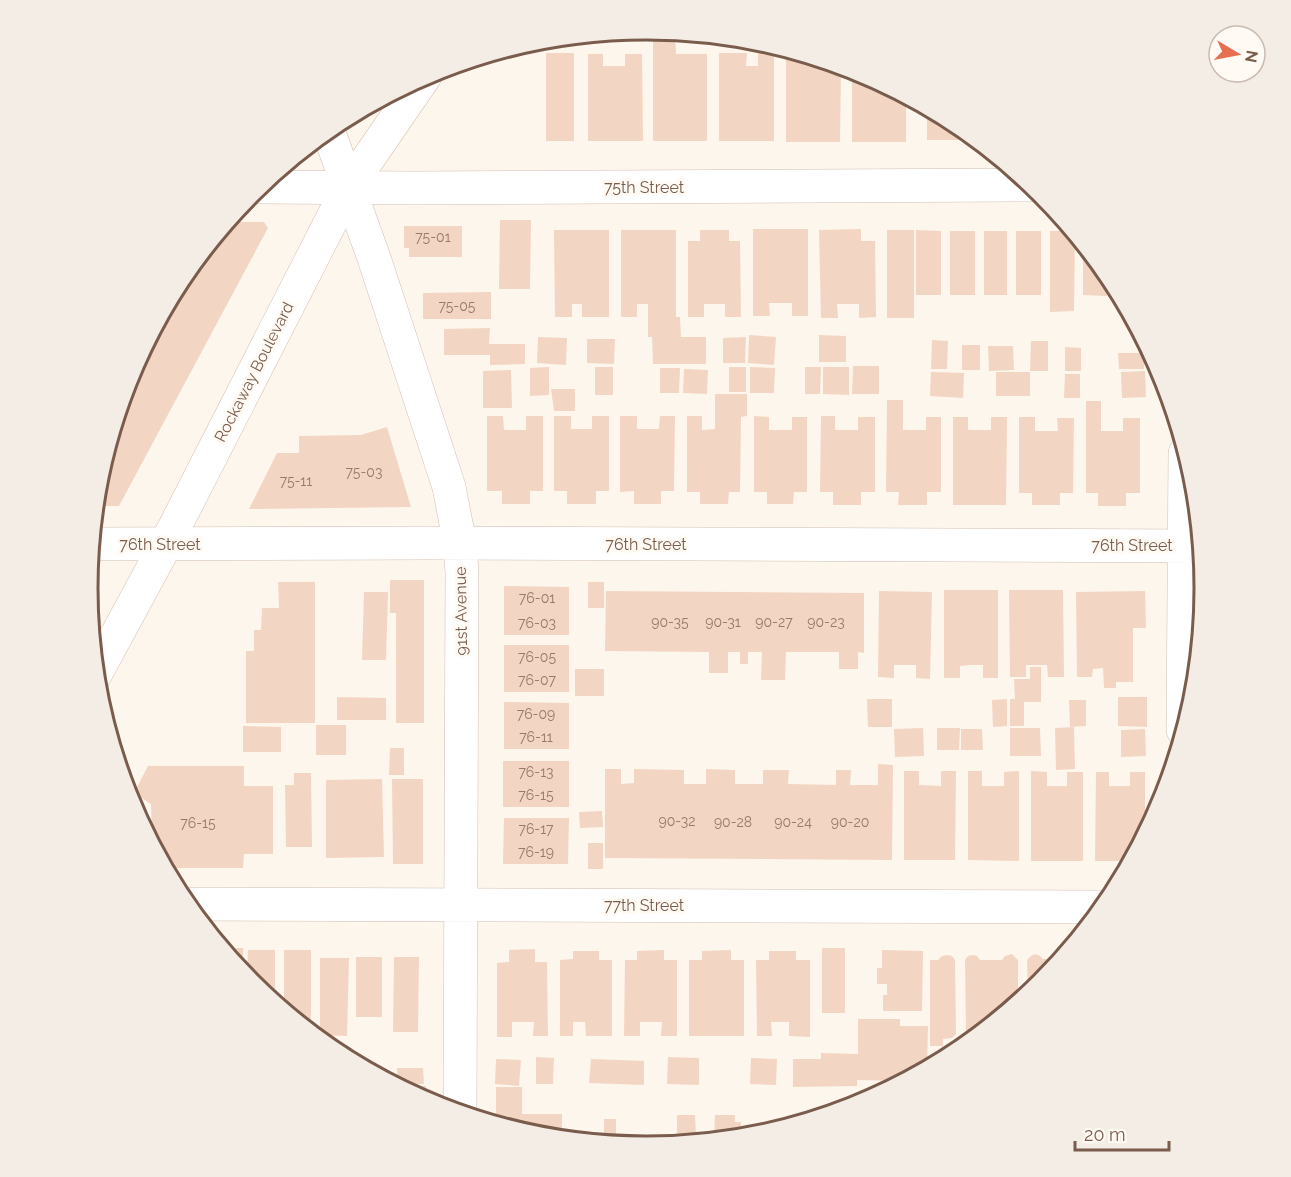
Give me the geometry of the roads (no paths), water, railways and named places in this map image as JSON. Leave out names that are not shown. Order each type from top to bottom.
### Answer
[{"type":"street","name":"Rockaway Boulevard","points":[[102,663],[166,544],[348,188],[414,92]]},
{"type":"street","name":"91st Avenue","points":[[331,140],[374,258],[449,487],[460,544],[462,573],[460,1104]]},
{"type":"street","name":"75th Street","points":[[272,187],[1016,185]]},
{"type":"street","name":"76th Street","points":[[100,544],[1191,546]]},
{"type":"street","points":[[1186,675],[1192,551]]},
{"type":"street","name":"77th Street","points":[[198,904],[1091,907]]}]
